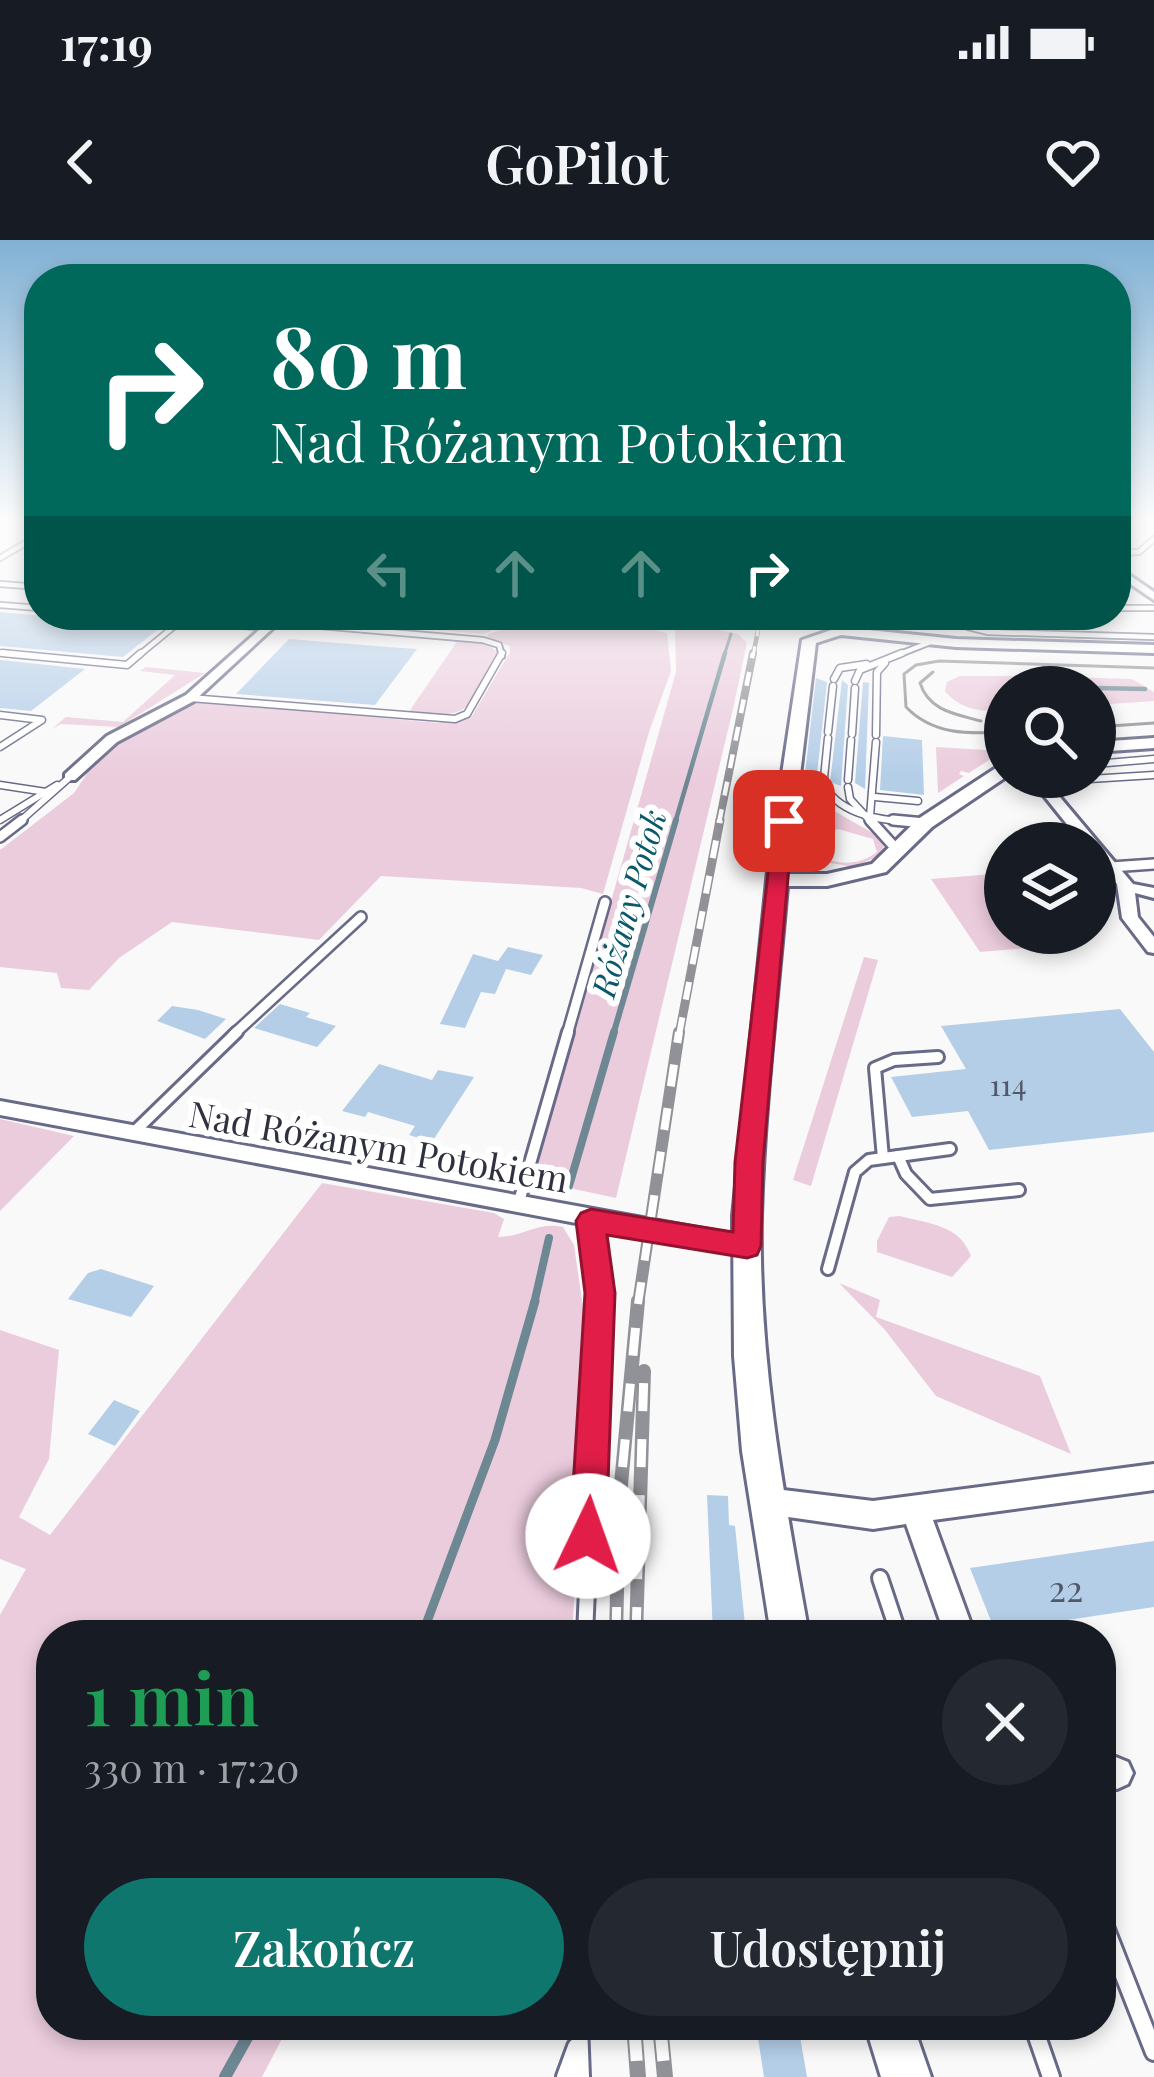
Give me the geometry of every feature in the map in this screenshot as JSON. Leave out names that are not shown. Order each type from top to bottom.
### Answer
[{"type":"street","points":[[70,777],[112,739],[190,698],[265,630]]},
{"type":"street","points":[[787,1620],[766,1501],[750,1356],[749,1162],[778,870],[811,638],[828,632],[1154,649]]},
{"type":"street","points":[[1116,746],[1154,743]]},
{"type":"street","points":[[778,870],[850,876],[880,868],[925,824],[984,784]]},
{"type":"street","points":[[1053,798],[1073,822]]},
{"type":"street","points":[[1116,872],[1127,887],[1130,918],[1154,947]]},
{"type":"street","points":[[1127,887],[1154,893]]},
{"type":"street","name":"Nad Różanym Potokiem","points":[[0,1108],[591,1221],[747,1246]]},
{"type":"street","points":[[766,1501],[873,1515],[1154,1477]]},
{"type":"street","points":[[916,1512],[955,1620]]},
{"type":"street","points":[[895,2040],[906,2077]]},
{"type":"lane","points":[[0,652],[127,665],[170,630]]},
{"type":"lane","points":[[190,698],[455,719],[467,714],[503,655],[500,645],[483,640],[367,630]]},
{"type":"lane","points":[[980,630],[1154,637]]},
{"type":"lane","points":[[868,634],[887,643],[895,654]]},
{"type":"lane","points":[[870,816],[878,670],[895,654],[932,641]]},
{"type":"lane","points":[[888,661],[842,668],[834,683],[823,781],[831,798],[870,816],[925,824]]},
{"type":"lane","points":[[888,661],[860,670],[855,684],[848,784],[850,799],[898,851]]},
{"type":"lane","points":[[0,715],[42,720],[0,747]]},
{"type":"lane","points":[[1116,763],[1154,760]]},
{"type":"lane","points":[[1116,777],[1154,775]]},
{"type":"lane","points":[[0,820],[70,777]]},
{"type":"lane","points":[[0,837],[70,777]]},
{"type":"lane","points":[[0,785],[46,791]]},
{"type":"lane","points":[[874,797],[918,801]]},
{"type":"lane","points":[[1116,867],[1154,864]]},
{"type":"lane","points":[[518,1206],[604,902]]},
{"type":"lane","points":[[131,1136],[157,1106],[362,917]]},
{"type":"lane","points":[[883,1158],[881,1097],[874,1068],[894,1060],[938,1057]]},
{"type":"lane","points":[[828,1269],[855,1172],[869,1160],[950,1149]]},
{"type":"lane","points":[[898,1156],[906,1174],[930,1198],[1018,1190]]},
{"type":"lane","points":[[586,1620],[600,1293],[591,1221]]},
{"type":"lane","points":[[880,1578],[894,1620]]},
{"type":"lane","points":[[1116,1955],[1154,2052]]},
{"type":"lane","points":[[565,2077],[576,2040]]},
{"type":"lane","points":[[578,2040],[581,2077]]},
{"type":"lane","points":[[1038,2040],[1051,2077]]},
{"type":"shaded area","points":[[437,630],[493,630],[484,634]]},
{"type":"shaded area","points":[[501,630],[667,633],[671,671],[603,894],[581,888],[381,876],[319,940],[172,922],[119,958],[89,990],[61,988],[57,973],[0,967],[0,850],[74,793],[88,772],[136,728],[198,701],[438,723],[472,716],[510,652],[510,646],[486,638]]},
{"type":"shaded area","points":[[675,630],[719,630],[738,634],[747,643],[616,1198],[532,1180],[676,672]]},
{"type":"shaded area","points":[[458,640],[486,643],[499,653],[473,699],[457,712],[406,716]]},
{"type":"shaded area","points":[[146,667],[205,673],[119,727],[61,724],[52,729],[66,717],[123,722],[175,675],[140,671]]},
{"type":"shaded area","points":[[960,676],[984,676],[984,710],[950,697],[945,691],[947,682]]},
{"type":"shaded area","points":[[1116,679],[1132,679],[1154,692],[1154,701],[1116,704]]},
{"type":"shaded area","points":[[936,747],[984,750],[984,763],[969,773],[961,771],[964,776],[938,793]]},
{"type":"shaded area","points":[[816,792],[824,805],[883,839],[884,854],[853,867],[809,859]],"holes":[[[838,829],[873,839],[877,852],[849,863],[820,856],[815,843],[820,835]]]},
{"type":"shaded area","points":[[984,875],[984,952],[980,952],[931,879]]},
{"type":"shaded area","points":[[864,957],[878,960],[811,1186],[793,1180]]},
{"type":"shaded area","points":[[0,1119],[74,1136],[0,1211]]},
{"type":"shaded area","points":[[322,1183],[494,1213],[504,1219],[498,1237],[563,1227],[574,1245],[589,1349],[573,1620],[36,1620],[36,2040],[281,2040],[262,2077],[0,2077],[0,1615],[26,1569],[0,1559],[0,1330],[59,1350],[49,1459],[19,1517],[50,1535]]},
{"type":"shaded area","points":[[889,1217],[952,1232],[971,1256],[952,1277],[877,1252]]},
{"type":"shaded area","points":[[839,1283],[880,1300],[876,1317],[1040,1376],[1071,1454],[936,1396],[885,1330]]},
{"type":"building","points":[[0,612],[24,614],[24,630],[157,630],[123,657],[0,646]]},
{"type":"building","points":[[289,639],[417,649],[375,705],[236,694]]},
{"type":"building","points":[[0,660],[85,669],[31,711],[0,708]]},
{"type":"building","points":[[816,678],[827,682],[816,784],[804,782]]},
{"type":"building","points":[[842,680],[848,685],[841,786],[830,782]]},
{"type":"building","points":[[863,682],[869,683],[865,789],[855,783]]},
{"type":"building","points":[[883,736],[922,740],[924,795],[880,790]]},
{"type":"building","points":[[508,947],[543,955],[531,975],[506,969],[495,994],[481,992],[465,1028],[440,1024],[473,954],[498,961]]},
{"type":"building","points":[[280,1004],[336,1026],[317,1047],[254,1028]]},
{"type":"building","points":[[172,1006],[226,1019],[205,1039],[157,1021]]},
{"type":"building","points":[[1120,1009],[1154,1052],[1154,1132],[989,1150],[968,1111],[912,1117],[891,1077],[966,1069],[941,1026]]},
{"type":"building","points":[[379,1064],[432,1080],[438,1070],[474,1077],[432,1142],[409,1135],[415,1126],[368,1112],[365,1117],[342,1111]]},
{"type":"building","points":[[101,1269],[154,1286],[131,1317],[68,1299],[88,1273]]},
{"type":"building","points":[[114,1400],[140,1411],[115,1446],[88,1434]]},
{"type":"building","points":[[707,1495],[728,1496],[744,1620],[712,1620]]},
{"type":"building","points":[[1154,1541],[1154,1607],[1068,1620],[991,1620],[970,1568]]},
{"type":"building","points":[[758,2040],[801,2040],[807,2077],[764,2077]]},
{"type":"waterway","name":"Różany Potok","points":[[724,656],[731,634]]},
{"type":"waterway","name":"Różany Potok","points":[[675,823],[725,653]]},
{"type":"waterway","points":[[1116,688],[1145,689]]},
{"type":"waterway","name":"Różany Potok","points":[[613,1035],[676,820]]},
{"type":"waterway","name":"Różany Potok","points":[[569,1186],[614,1032]]},
{"type":"waterway","name":"Różany Potok","points":[[534,1304],[549,1238]]},
{"type":"waterway","name":"Różany Potok","points":[[428,1620],[495,1440],[535,1301]]},
{"type":"waterway","name":"Różany Potok","points":[[225,2077],[246,2040]]},
{"type":"tram line","points":[[984,732],[939,728],[916,716],[906,707],[904,674],[916,665],[939,661],[1093,666]]},
{"type":"tram line","points":[[1116,667],[1154,668]]},
{"type":"tram line","points":[[933,672],[920,683],[930,700],[944,710],[981,721]]},
{"type":"tram line","points":[[1116,726],[1154,723]]},
{"type":"railway","points":[[753,656],[758,630]]},
{"type":"railway","points":[[719,823],[753,653]]},
{"type":"railway","points":[[679,1035],[720,820]]},
{"type":"railway","points":[[638,1304],[679,1032]]},
{"type":"railway","points":[[616,1620],[619,1506],[638,1301]]},
{"type":"railway","points":[[636,1620],[644,1371]]},
{"type":"railway","points":[[635,2040],[638,2077]]},
{"type":"railway","points":[[661,2040],[665,2077]]},
{"type":"route","points":[[588,1536],[600,1293],[591,1221],[747,1246],[749,1162],[784,821]]}]
